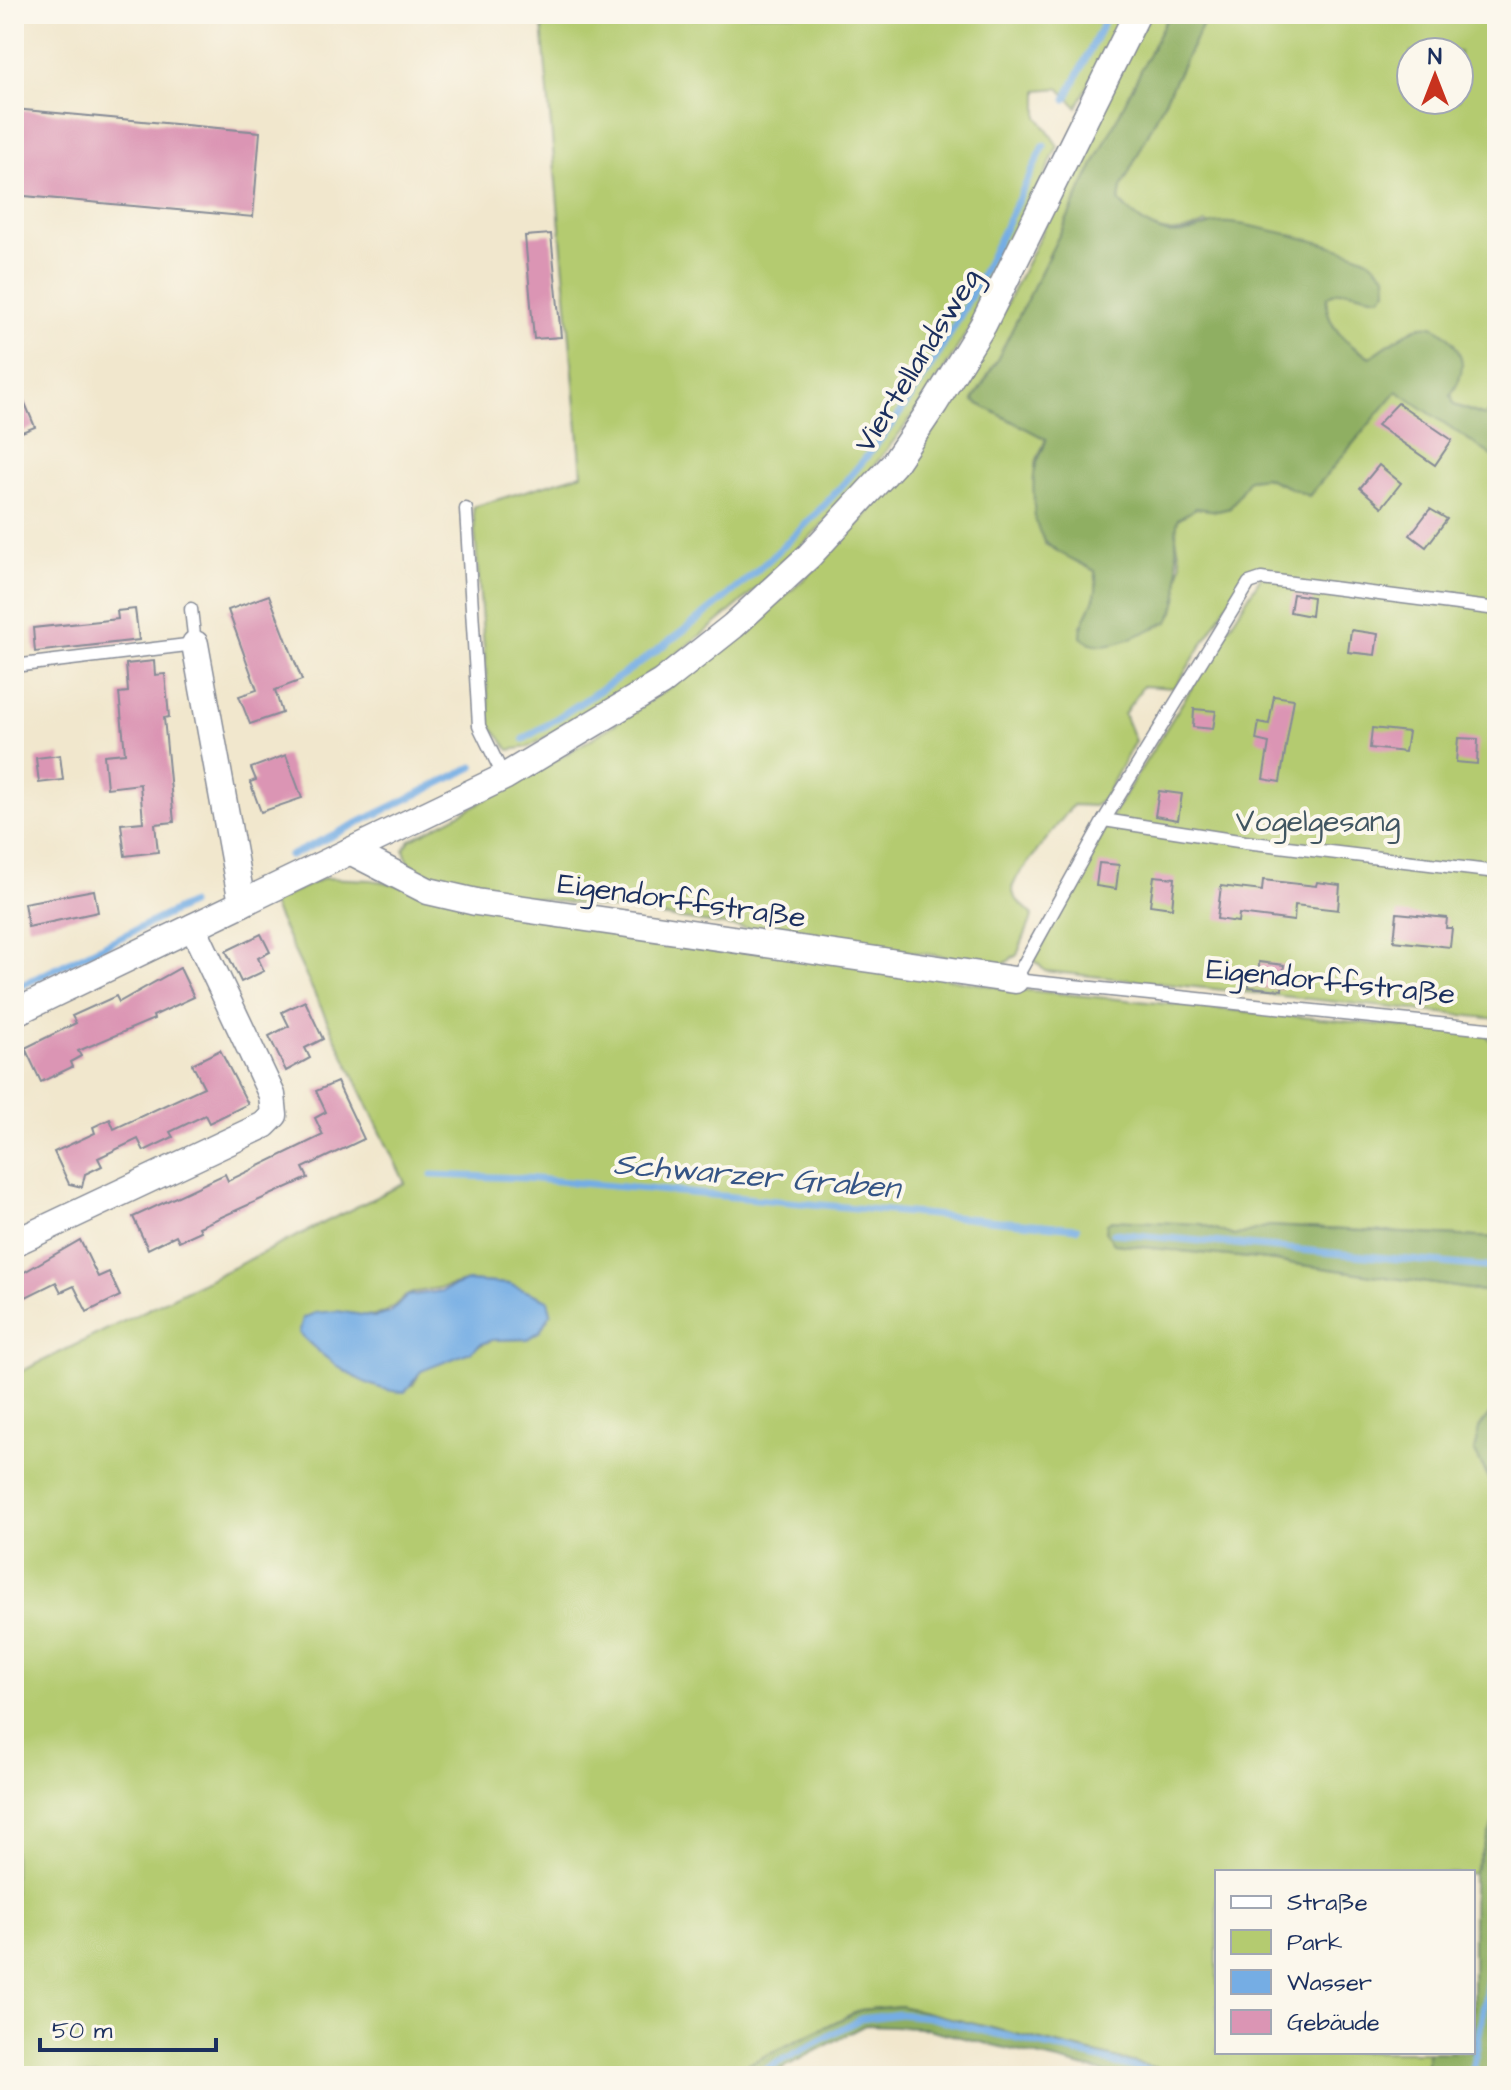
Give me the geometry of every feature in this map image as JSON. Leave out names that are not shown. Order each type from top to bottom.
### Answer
[{"type":"street","name":"Viertellandsweg","points":[[350,851],[504,777],[661,683],[733,626],[809,556],[893,465],[983,325],[1137,14]]},
{"type":"street","points":[[195,644],[242,903]]},
{"type":"street","points":[[14,1013],[350,851]]},
{"type":"street","name":"Eigendorffstraße","points":[[350,851],[428,891],[476,902],[1015,980]]},
{"type":"street","points":[[14,1243],[264,1125],[274,1115],[272,1095],[193,927]]},
{"type":"lane","points":[[466,509],[479,726],[504,777]]},
{"type":"lane","points":[[1015,980],[1104,820],[1249,583],[1261,579],[1497,609]]},
{"type":"lane","points":[[14,666],[195,644],[191,609]]},
{"type":"lane","points":[[1104,820],[1245,842],[1497,872]]},
{"type":"lane","name":"Eigendorffstraße","points":[[1015,980],[1497,1030]]},
{"type":"green space","points":[[541,14],[1124,14],[1077,107],[1059,88],[1038,90],[1038,117],[1058,146],[990,290],[951,358],[887,450],[812,535],[772,574],[687,646],[629,686],[529,747],[509,750],[490,724],[473,507],[582,474]]},
{"type":"green space","name":"Vogelgesang","points":[[1148,14],[1169,14],[996,362],[973,400],[1046,439],[1035,464],[1045,544],[1095,571],[1097,586],[1094,600],[1081,626],[1174,612],[1181,563],[1175,532],[1178,519],[1196,508],[1218,511],[1230,508],[1249,479],[1265,477],[1309,496],[1397,390],[1497,459],[1497,1019],[1045,971],[1034,960],[1114,812],[1262,575],[1248,571],[1175,688],[1143,686],[1124,714],[1135,741],[1103,800],[1094,806],[1073,805],[1017,877],[1012,888],[1015,898],[1033,915],[1017,955],[1002,965],[459,887],[417,871],[404,849],[410,840],[557,760],[697,668],[762,616],[824,560],[880,499],[932,432],[975,363]]},
{"type":"green space","points":[[1169,14],[1208,14],[1121,188],[1119,201],[1141,221],[1168,233],[1178,234],[1213,224],[1230,223],[1300,237],[1371,261],[1386,275],[1387,290],[1381,297],[1341,291],[1327,297],[1333,325],[1345,340],[1370,357],[1419,327],[1434,327],[1442,331],[1461,358],[1460,377],[1451,395],[1454,405],[1485,416],[1497,404],[1497,459],[1397,391],[1309,496],[1265,477],[1249,479],[1230,508],[1218,511],[1196,508],[1178,519],[1178,596],[1168,622],[1123,641],[1100,645],[1081,637],[1084,620],[1096,592],[1095,571],[1053,548],[1045,541],[1036,521],[1034,474],[1046,439],[973,401],[996,362]]},
{"type":"green space","points":[[1208,14],[1497,14],[1497,404],[1485,416],[1454,405],[1451,395],[1460,378],[1421,325],[1370,357],[1345,340],[1329,316],[1327,297],[1348,291],[1381,297],[1206,223],[1181,232],[1148,226],[1119,201],[1121,188]]},
{"type":"green space","points":[[324,878],[371,880],[1003,988],[1487,1035],[1497,1051],[1497,1238],[1269,1226],[1234,1236],[1201,1224],[1114,1244],[1267,1260],[1497,1293],[1497,1405],[1484,1472],[1497,1492],[1497,1814],[1475,1870],[1215,1870],[1215,2054],[1428,2054],[1425,2076],[1190,2076],[900,2006],[860,2010],[724,2076],[14,2076],[14,1375],[405,1183],[271,903]],"holes":[[[467,1281],[509,1284],[548,1300],[528,1339],[492,1340],[421,1371],[413,1385],[374,1385],[355,1374],[358,1315],[380,1314],[408,1295]]]},
{"type":"green space","points":[[1112,1220],[1201,1224],[1234,1236],[1269,1226],[1497,1238],[1497,1293],[1267,1260],[1114,1244],[1106,1232],[1107,1223]]},
{"type":"green space","points":[[1497,1405],[1497,1492],[1474,1451],[1479,1428]]},
{"type":"green space","points":[[1497,1814],[1497,2076],[1425,2076],[1428,2054],[1475,2054],[1475,1870]]},
{"type":"green space","points":[[900,2006],[1190,2076],[1119,2076],[919,2027],[865,2025],[768,2076],[724,2076],[860,2010]]},
{"type":"water","points":[[467,1281],[509,1284],[548,1300],[551,1313],[540,1331],[528,1339],[492,1340],[481,1344],[470,1352],[421,1371],[405,1392],[376,1387],[347,1373],[299,1333],[303,1318],[315,1313],[337,1311],[375,1317],[390,1313],[407,1296],[442,1291]]},
{"type":"building","points":[[14,109],[260,132],[253,217],[14,195]]},
{"type":"building","points":[[551,234],[561,337],[534,339],[525,236]]},
{"type":"building","points":[[14,377],[35,427],[14,435]]},
{"type":"building","points":[[1398,403],[1452,440],[1435,465],[1377,425]]},
{"type":"building","points":[[1379,465],[1401,483],[1382,507],[1360,488]]},
{"type":"building","points":[[1430,509],[1447,519],[1426,547],[1410,535]]},
{"type":"building","points":[[1293,594],[1313,597],[1311,616],[1290,612]]},
{"type":"building","points":[[269,595],[302,680],[275,690],[282,713],[250,724],[239,696],[257,690],[228,610]]},
{"type":"building","points":[[135,609],[139,640],[35,652],[33,628],[118,619],[117,611]]},
{"type":"building","points":[[1351,630],[1378,634],[1375,655],[1348,652]]},
{"type":"building","points":[[154,661],[155,675],[165,674],[169,717],[164,718],[174,822],[155,824],[158,852],[125,856],[121,824],[143,822],[140,784],[107,788],[104,755],[125,753],[119,693],[128,692],[126,664]]},
{"type":"building","points":[[1274,696],[1294,699],[1280,782],[1263,779],[1269,743],[1256,740],[1259,722],[1269,724]]},
{"type":"building","points":[[1194,709],[1216,711],[1213,729],[1193,727]]},
{"type":"building","points":[[1372,728],[1408,732],[1405,752],[1370,748]]},
{"type":"building","points":[[1458,738],[1478,739],[1477,764],[1456,762]]},
{"type":"building","points":[[60,755],[63,780],[39,783],[36,758]]},
{"type":"building","points":[[286,755],[302,798],[261,812],[250,782],[256,780],[251,768]]},
{"type":"building","points":[[1159,791],[1182,794],[1178,820],[1155,816]]},
{"type":"building","points":[[1099,863],[1119,865],[1116,889],[1096,886]]},
{"type":"building","points":[[1154,876],[1175,878],[1172,908],[1150,905]]},
{"type":"building","points":[[1263,880],[1316,886],[1317,882],[1340,885],[1338,910],[1295,905],[1294,921],[1239,914],[1238,922],[1217,919],[1221,886],[1262,891]]},
{"type":"building","points":[[94,890],[98,912],[28,927],[24,903]]},
{"type":"building","points":[[1397,913],[1447,918],[1446,928],[1452,928],[1450,947],[1394,941]]},
{"type":"building","points":[[261,934],[270,952],[258,958],[264,971],[241,982],[226,951]]},
{"type":"building","points":[[1259,962],[1284,965],[1282,990],[1249,987],[1251,969],[1259,970]]},
{"type":"building","points":[[180,968],[194,997],[153,1016],[154,1019],[78,1051],[81,1056],[70,1062],[72,1067],[41,1082],[25,1048],[76,1023],[72,1016],[116,996],[119,1002]]},
{"type":"building","points":[[305,1001],[323,1039],[305,1048],[310,1058],[286,1071],[269,1036],[289,1026],[282,1012]]},
{"type":"building","points":[[220,1050],[248,1104],[209,1123],[205,1115],[170,1132],[173,1137],[144,1151],[138,1139],[98,1158],[102,1166],[85,1174],[82,1187],[69,1184],[54,1152],[95,1133],[93,1127],[110,1119],[114,1129],[204,1087],[192,1064]]},
{"type":"building","points":[[337,1082],[364,1139],[303,1168],[308,1178],[199,1227],[201,1231],[179,1241],[176,1235],[148,1249],[133,1217],[225,1174],[228,1181],[323,1135],[315,1118],[326,1112],[316,1091]]},
{"type":"building","points":[[80,1240],[98,1277],[109,1272],[120,1296],[87,1312],[74,1286],[61,1292],[56,1282],[14,1303],[14,1278]]},
{"type":"waterway","points":[[1066,99],[1108,14]]},
{"type":"waterway","points":[[524,739],[637,665],[691,625],[743,583],[838,490],[881,438],[938,354],[986,266],[1044,146]]},
{"type":"waterway","points":[[290,856],[473,767]]},
{"type":"waterway","points":[[14,989],[189,904]]},
{"type":"waterway","name":"Schwarzer Graben","points":[[432,1175],[525,1178],[1077,1228]]},
{"type":"waterway","name":"Schwarzer Graben","points":[[1114,1233],[1497,1268]]},
{"type":"waterway","name":"Schwarzer Graben","points":[[1472,2076],[1497,1928]]},
{"type":"waterway","name":"Schwarzer Graben","points":[[753,2076],[860,2019],[899,2014],[928,2017],[1170,2076]]}]
